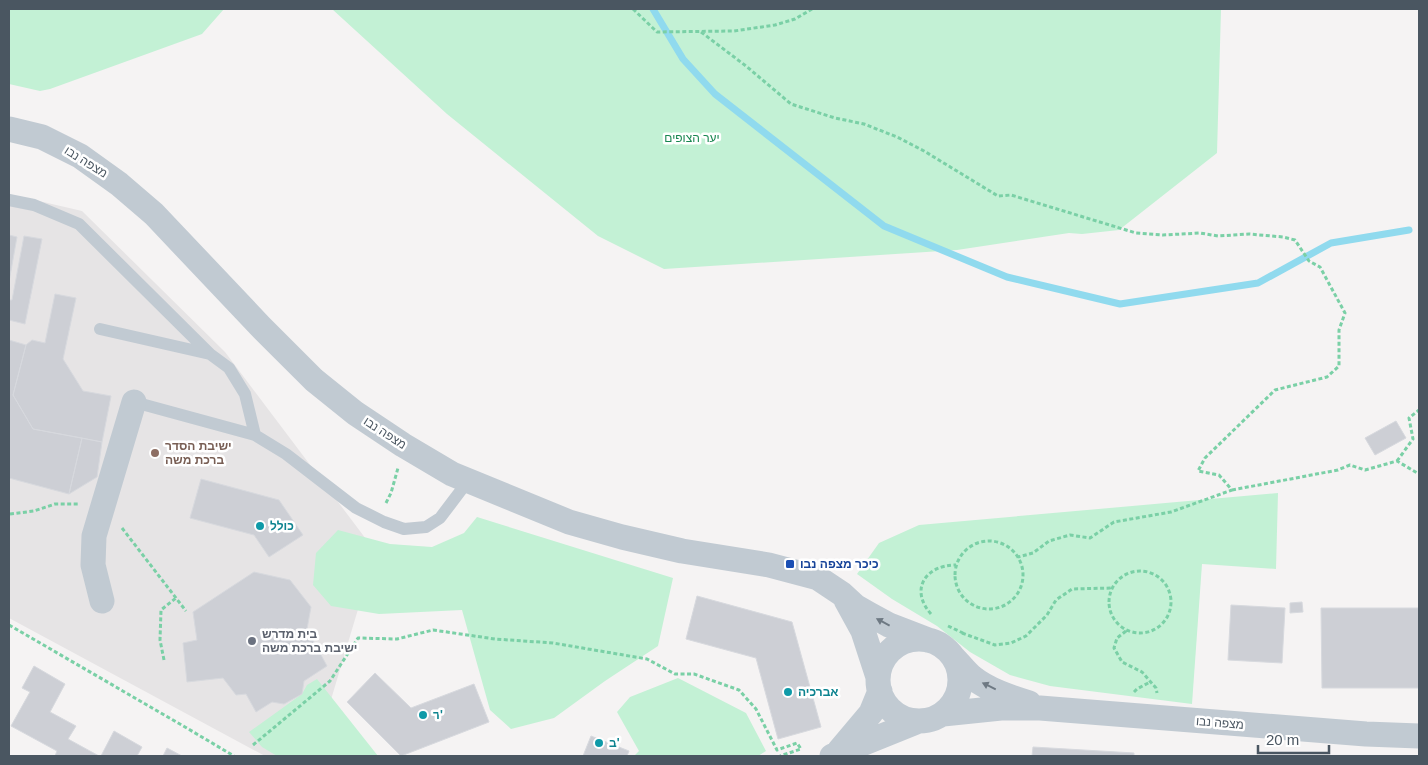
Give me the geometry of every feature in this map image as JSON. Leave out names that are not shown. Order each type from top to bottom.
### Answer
[{"type":"street","name":"מצפה נבו","points":[[9,129],[42,137],[80,156],[120,184],[154,214],[314,380],[355,414],[452,474],[569,522],[622,538],[794,571],[818,578],[842,594],[855,606],[889,625],[934,632]]},
{"type":"street","points":[[102,601],[94,565],[94,536],[134,402]]},
{"type":"street","name":"מצפה נבו","points":[[842,594],[863,631],[879,684]]},
{"type":"street","points":[[834,756],[871,713],[882,664],[890,652],[901,644],[934,632],[940,645],[951,655],[958,667],[960,680],[958,694],[952,705],[943,714],[931,720],[919,721],[906,719],[895,713],[886,704],[879,684]]},
{"type":"street","name":"מצפה נבו","points":[[951,655],[972,677],[984,685],[1011,697],[1050,710]]},
{"type":"street","name":"מצפה נבו","points":[[943,714],[1001,708],[1050,710],[1366,734],[1419,736]]},
{"type":"street","points":[[834,756],[919,721]]},
{"type":"lane","points":[[9,200],[34,205],[78,224],[210,354],[228,368],[245,394],[255,435]]},
{"type":"lane","points":[[100,329],[210,354]]},
{"type":"lane","points":[[134,402],[255,435],[286,454],[356,508],[404,529],[426,527],[440,518],[468,481]]},
{"type":"path","points":[[632,9],[657,32],[734,31],[795,19],[812,9]]},
{"type":"path","points":[[701,32],[746,66],[791,104],[835,118],[864,124],[897,137],[924,150],[998,196],[1011,194],[1136,233],[1200,233],[1218,236],[1249,234],[1296,240],[1309,261],[1320,267],[1345,313],[1339,330],[1339,366],[1326,377],[1275,390],[1204,458],[1198,471],[1219,475],[1232,490]]},
{"type":"path","points":[[1018,557],[1033,553],[1049,541],[1070,535],[1090,538],[1114,522],[1170,512],[1232,490],[1338,470],[1350,465],[1366,470],[1397,461],[1413,439],[1409,418],[1419,410]]},
{"type":"path","points":[[378,519],[391,493],[403,445]]},
{"type":"path","points":[[1397,461],[1419,474]]},
{"type":"path","points":[[990,540],[1001,543],[1011,548],[1018,557],[1022,567],[1023,578],[1020,589],[1014,599],[994,609],[972,604],[957,588],[955,577],[956,565],[968,547],[978,542],[990,540]]},
{"type":"path","points":[[934,617],[923,599],[921,588],[923,579],[930,572],[946,565],[956,565]]},
{"type":"path","points":[[1136,571],[1147,572],[1157,576],[1169,592],[1171,602],[1169,613],[1164,622],[1156,629],[1147,633],[1136,633],[1126,630],[1118,625],[1110,612],[1109,597],[1112,588],[1118,579],[1136,571]]},
{"type":"path","points":[[934,632],[964,633],[995,645],[1011,643],[1026,636],[1048,615],[1056,600],[1072,590],[1112,588]]},
{"type":"path","points":[[164,660],[160,640],[161,610],[176,598]]},
{"type":"path","points":[[9,625],[234,756]]},
{"type":"path","points":[[253,745],[330,681],[358,638],[397,639],[433,630],[495,639],[553,643],[648,659],[675,674],[694,674],[739,690],[756,709],[777,750],[797,743],[801,750],[780,756]]},
{"type":"path","points":[[1126,630],[1117,638],[1114,648],[1122,662],[1142,672],[1156,688],[1164,718]]},
{"type":"path","points":[[934,632],[964,633]]},
{"type":"shaded area","name":"ישיבת הסדר ברכת משה","points":[[9,194],[82,211],[225,352],[378,555],[359,606],[327,713],[284,756],[265,756],[9,618]]},
{"type":"green space","points":[[9,9],[224,9],[202,34],[40,91],[9,84]]},
{"type":"green space","name":"יער הצופים","points":[[332,9],[1221,9],[1217,153],[1119,230],[1082,234],[1069,233],[957,250],[664,269],[598,236],[447,114]]},
{"type":"green space","points":[[1278,493],[1276,569],[1202,564],[1192,704],[1050,686],[1010,675],[970,652],[937,626],[892,599],[857,574],[879,543],[919,525]]},
{"type":"green space","points":[[477,517],[673,578],[658,646],[554,718],[511,729],[490,710],[462,610],[379,614],[331,606],[313,585],[316,553],[338,530],[390,544],[432,547],[464,533]]},
{"type":"green space","points":[[678,678],[746,713],[766,751],[758,756],[634,756],[639,751],[617,712],[630,697]]},
{"type":"green space","points":[[317,679],[378,756],[277,756],[262,747],[249,732],[302,694],[307,685]]},
{"type":"building","points":[[9,235],[17,237],[9,282]]},
{"type":"building","points":[[24,236],[42,239],[25,324],[9,320],[9,300],[12,300]]},
{"type":"building","points":[[55,294],[76,298],[63,359],[83,391],[111,396],[102,442],[33,429],[13,395],[26,345],[32,340],[45,343]]},
{"type":"building","points":[[9,340],[26,345],[13,395],[33,429],[82,438],[69,494],[9,478]]},
{"type":"building","points":[[1396,421],[1406,438],[1375,455],[1365,438]]},
{"type":"building","points":[[82,438],[102,442],[97,477],[69,494]]},
{"type":"building","name":"כולל","points":[[201,479],[279,500],[303,535],[269,557],[254,535],[190,518]]},
{"type":"building","name":"בית מדרש ישיבת ברכת משה","points":[[254,572],[290,580],[311,607],[307,629],[327,666],[304,681],[302,694],[284,704],[272,702],[256,712],[246,694],[236,695],[223,678],[187,682],[183,643],[197,640],[193,612]]},
{"type":"building","name":"אברכיה","points":[[697,596],[792,622],[821,727],[778,739],[756,658],[686,639]]},
{"type":"building","points":[[1302,602],[1303,612],[1290,613],[1290,603]]},
{"type":"building","points":[[1231,605],[1285,608],[1282,663],[1228,660]]},
{"type":"building","points":[[1321,608],[1419,608],[1419,688],[1322,688]]},
{"type":"building","points":[[34,666],[65,684],[50,712],[76,726],[68,739],[99,756],[55,756],[57,751],[11,726],[30,692],[22,688]]},
{"type":"building","name":"ד'","points":[[375,673],[411,708],[474,684],[489,722],[401,756],[347,702]]},
{"type":"building","points":[[114,731],[142,747],[137,756],[101,756]]},
{"type":"building","name":"ב'","points":[[591,736],[629,751],[627,756],[583,756]]},
{"type":"building","points":[[1033,747],[1134,753],[1134,756],[1032,756]]},
{"type":"building","points":[[167,748],[182,756],[163,756]]},
{"type":"waterway","points":[[653,9],[683,59],[715,94],[884,226],[1007,277],[1120,304],[1258,283],[1331,243],[1409,230]]},
{"type":"place","name":"ישיבת הסדר ברכת משה","points":[[155,453]]},
{"type":"place","name":"כולל","points":[[260,526]]},
{"type":"place","name":"כיכר מצפה נבו","points":[[790,564]]},
{"type":"place","name":"בית מדרש ישיבת ברכת משה","points":[[252,641]]},
{"type":"place","name":"אברכיה","points":[[788,692]]},
{"type":"place","name":"ד'","points":[[423,715]]},
{"type":"place","name":"ב'","points":[[599,743]]}]
